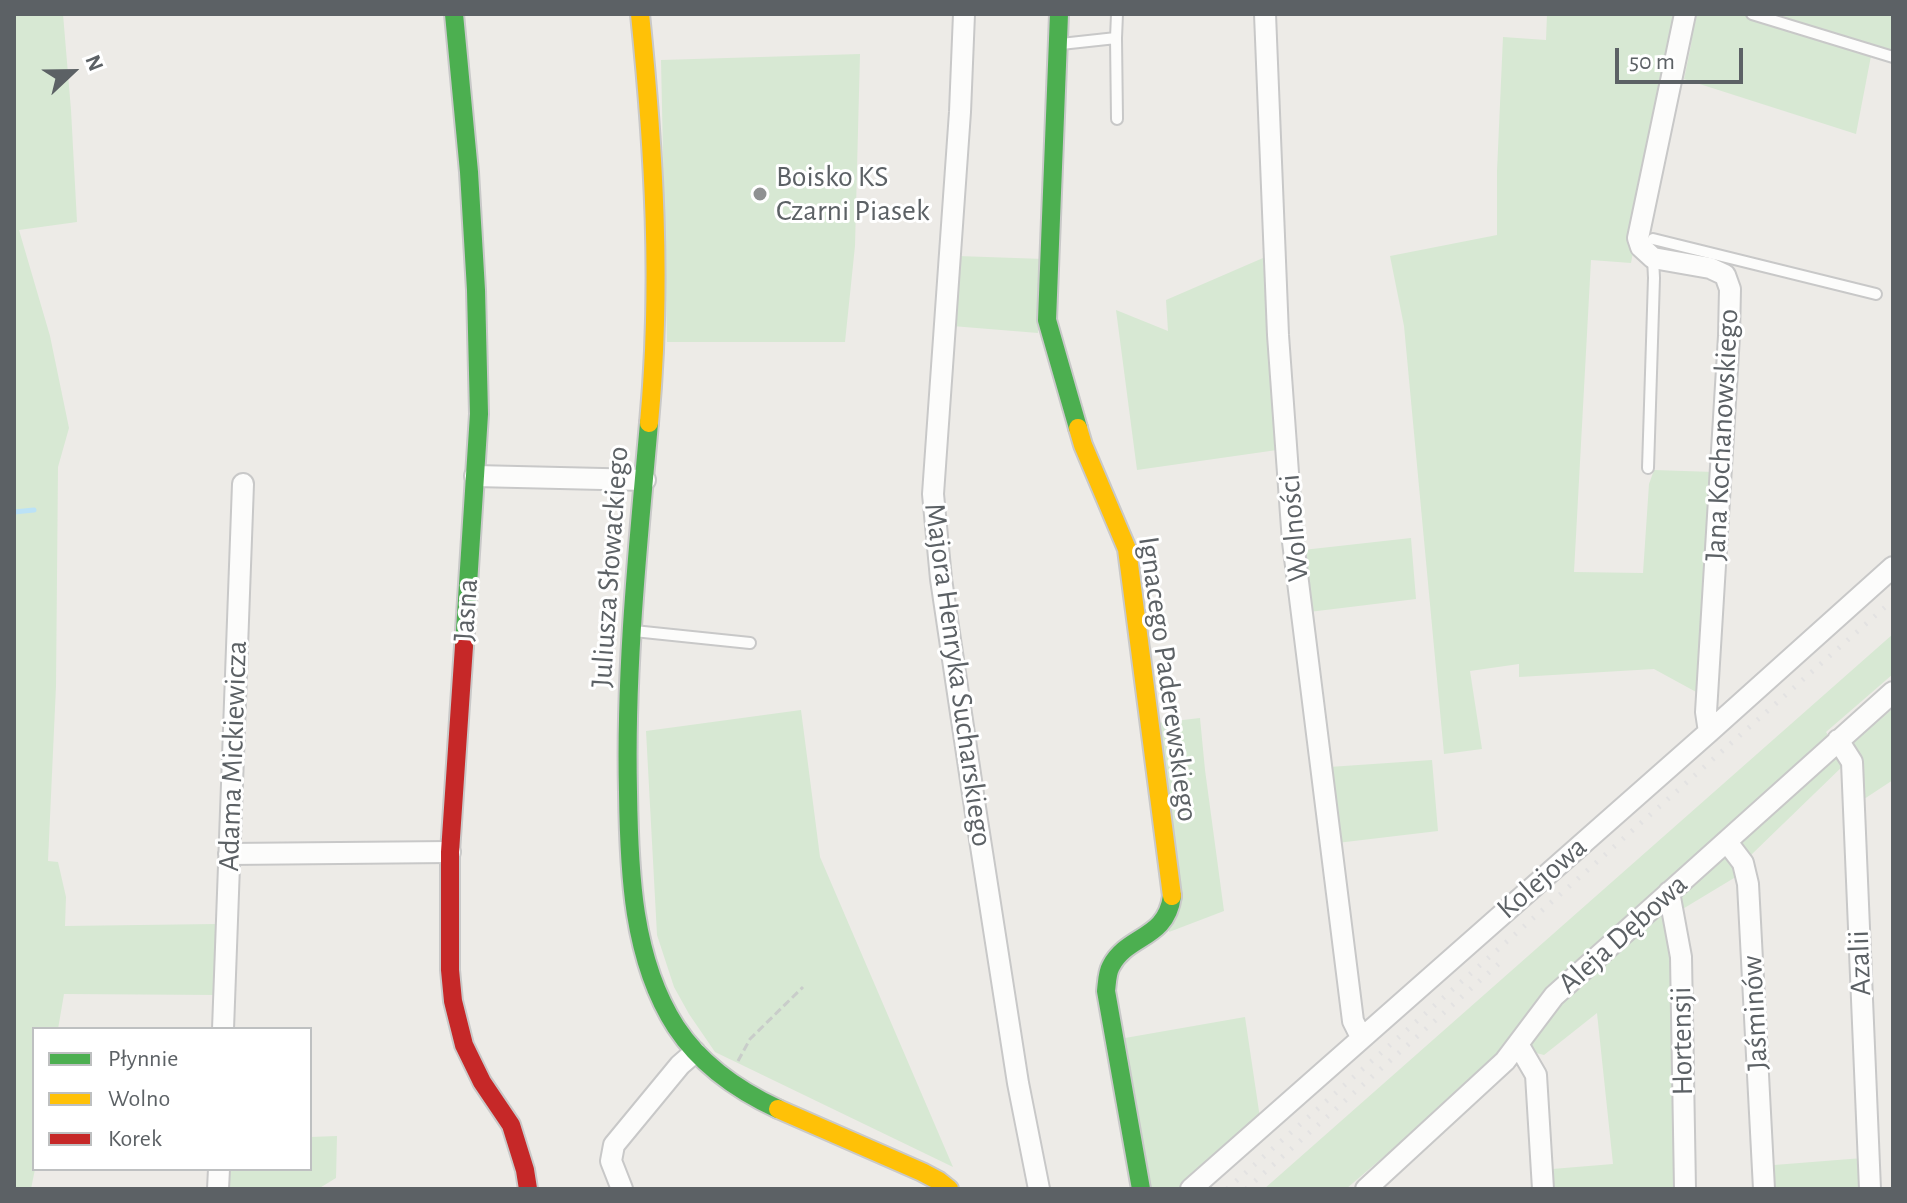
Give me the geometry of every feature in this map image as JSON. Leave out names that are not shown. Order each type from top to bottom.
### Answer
[{"type":"street","name":"Jasna","points":[[454,14],[469,172],[479,414],[450,852],[450,970],[453,1001],[464,1045],[482,1082],[511,1125],[528,1189]]},
{"type":"street","name":"Juliusza Słowackiego","points":[[640,14],[654,202],[656,277],[655,346],[632,631],[627,734],[632,891],[639,935],[651,974],[677,1027],[715,1072],[770,1106],[922,1172],[949,1189]]},
{"type":"street","name":"Majora Henryka Sucharskiego","points":[[964,14],[933,494],[941,579],[978,829],[1018,1083],[1039,1189]]},
{"type":"street","name":"Ignacego Paderewskiego","points":[[1059,14],[1047,320],[1083,445],[1127,549],[1172,898],[1167,917],[1157,928],[1120,954],[1109,968],[1106,991],[1141,1189]]},
{"type":"street","name":"Wolności","points":[[1265,14],[1278,335],[1293,542],[1353,1021],[1361,1037]]},
{"type":"street","points":[[1653,248],[1641,247],[1638,238],[1685,14]]},
{"type":"street","name":"Jana Kochanowskiego","points":[[1653,248],[1710,268],[1730,267],[1729,336],[1706,712],[1709,732]]},
{"type":"street","points":[[475,476],[645,480]]},
{"type":"street","name":"Adama Mickiewicza","points":[[223,1027],[243,484]]},
{"type":"street","name":"Kolejowa","points":[[1191,1189],[1893,567]]},
{"type":"street","name":"Aleja Dębowa","points":[[1371,1187],[1505,1061],[1554,996],[1893,692]]},
{"type":"street","name":"Azalii","points":[[1838,740],[1852,762],[1870,1189]]},
{"type":"street","name":"Jaśminów","points":[[1727,842],[1743,863],[1748,884],[1764,1189]]},
{"type":"street","points":[[229,854],[450,852]]},
{"type":"street","name":"Hortensji","points":[[1669,892],[1681,957],[1685,1189]]},
{"type":"street","points":[[1645,914],[1674,925]]},
{"type":"street","points":[[1518,1044],[1536,1075],[1543,1189]]},
{"type":"street","points":[[622,1189],[611,1161],[614,1145],[680,1065],[695,1052]]},
{"type":"lane","points":[[1117,14],[1117,119]]},
{"type":"lane","points":[[1752,14],[1893,57]]},
{"type":"lane","points":[[1059,44],[1116,38]]},
{"type":"lane","points":[[1648,468],[1653,248]]},
{"type":"lane","points":[[1730,267],[1876,294]]},
{"type":"lane","points":[[632,631],[750,643]]},
{"type":"path","points":[[733,1070],[750,1039],[803,987]]},
{"type":"green space","points":[[14,14],[63,14],[77,222],[19,230],[50,336],[69,428],[58,467],[56,686],[48,861],[58,862],[66,897],[65,926],[215,924],[220,995],[64,994],[58,1027],[32,1027],[32,1171],[35,1171],[31,1189],[14,1189]]},
{"type":"green space","points":[[1547,14],[1674,14],[1670,52],[1631,263],[1591,260],[1574,572],[1643,573],[1649,484],[1654,470],[1714,472],[1698,693],[1654,669],[1519,677],[1519,664],[1470,671],[1482,749],[1444,754],[1404,326],[1390,256],[1497,235],[1503,37],[1546,40]]},
{"type":"green space","points":[[1694,14],[1893,14],[1893,62],[1871,56],[1856,134],[1684,79]]},
{"type":"green space","name":"Boisko KS Czarni Piasek","points":[[860,54],[855,246],[845,342],[667,342],[661,60]]},
{"type":"green space","points":[[958,256],[1044,259],[1038,333],[952,326]]},
{"type":"green space","points":[[1263,258],[1277,450],[1137,470],[1116,310],[1168,331],[1166,300]]},
{"type":"green space","points":[[1411,538],[1416,599],[1309,612],[1303,550]]},
{"type":"green space","points":[[1893,634],[1893,674],[1826,732],[1846,763],[1752,854],[1739,875],[1681,910],[1674,959],[1677,1188],[1552,1189],[1552,1169],[1613,1164],[1597,1013],[1544,1055],[1512,1047],[1346,1189],[1264,1189]]},
{"type":"green space","points":[[1893,708],[1893,780],[1858,803],[1852,744]]},
{"type":"green space","points":[[801,710],[820,857],[953,1167],[715,1052],[674,987],[657,935],[646,731]]},
{"type":"green space","points":[[1200,718],[1224,911],[1169,932],[1157,723]]},
{"type":"green space","points":[[1432,760],[1438,831],[1337,843],[1329,767]]},
{"type":"green space","points":[[1245,1017],[1260,1118],[1182,1189],[1147,1189],[1125,1038]]},
{"type":"green space","points":[[1768,1065],[1774,1165],[1863,1158],[1863,1189],[1769,1189],[1763,1066]]},
{"type":"green space","points":[[337,1136],[336,1178],[318,1189],[224,1189],[223,1171],[312,1171],[312,1137]]},
{"type":"waterway","points":[[14,512],[34,510]]},
{"type":"railway","points":[[1227,1189],[1893,600]]},
{"type":"railway","points":[[1246,1189],[1503,960]]},
{"type":"traffic: fast","points":[[454,14],[469,172],[479,414],[464,646]]},
{"type":"traffic: fast","points":[[1059,14],[1047,320],[1078,428]]},
{"type":"traffic: fast","points":[[649,423],[628,700],[629,822],[636,913],[650,973],[661,1001],[686,1041],[721,1075],[748,1094],[778,1109]]},
{"type":"traffic: fast","points":[[1141,1189],[1106,991],[1107,981],[1118,956],[1162,921],[1172,896]]},
{"type":"traffic: slow","points":[[640,14],[655,218],[655,321],[649,423]]},
{"type":"traffic: slow","points":[[1078,428],[1127,549],[1172,896]]},
{"type":"traffic: slow","points":[[778,1109],[922,1172],[949,1189]]},
{"type":"traffic: jam","points":[[464,646],[450,852],[453,1001],[464,1045],[482,1082],[511,1125],[528,1189]]},
{"type":"place","name":"Boisko KS Czarni Piasek","points":[[760,194]]}]
